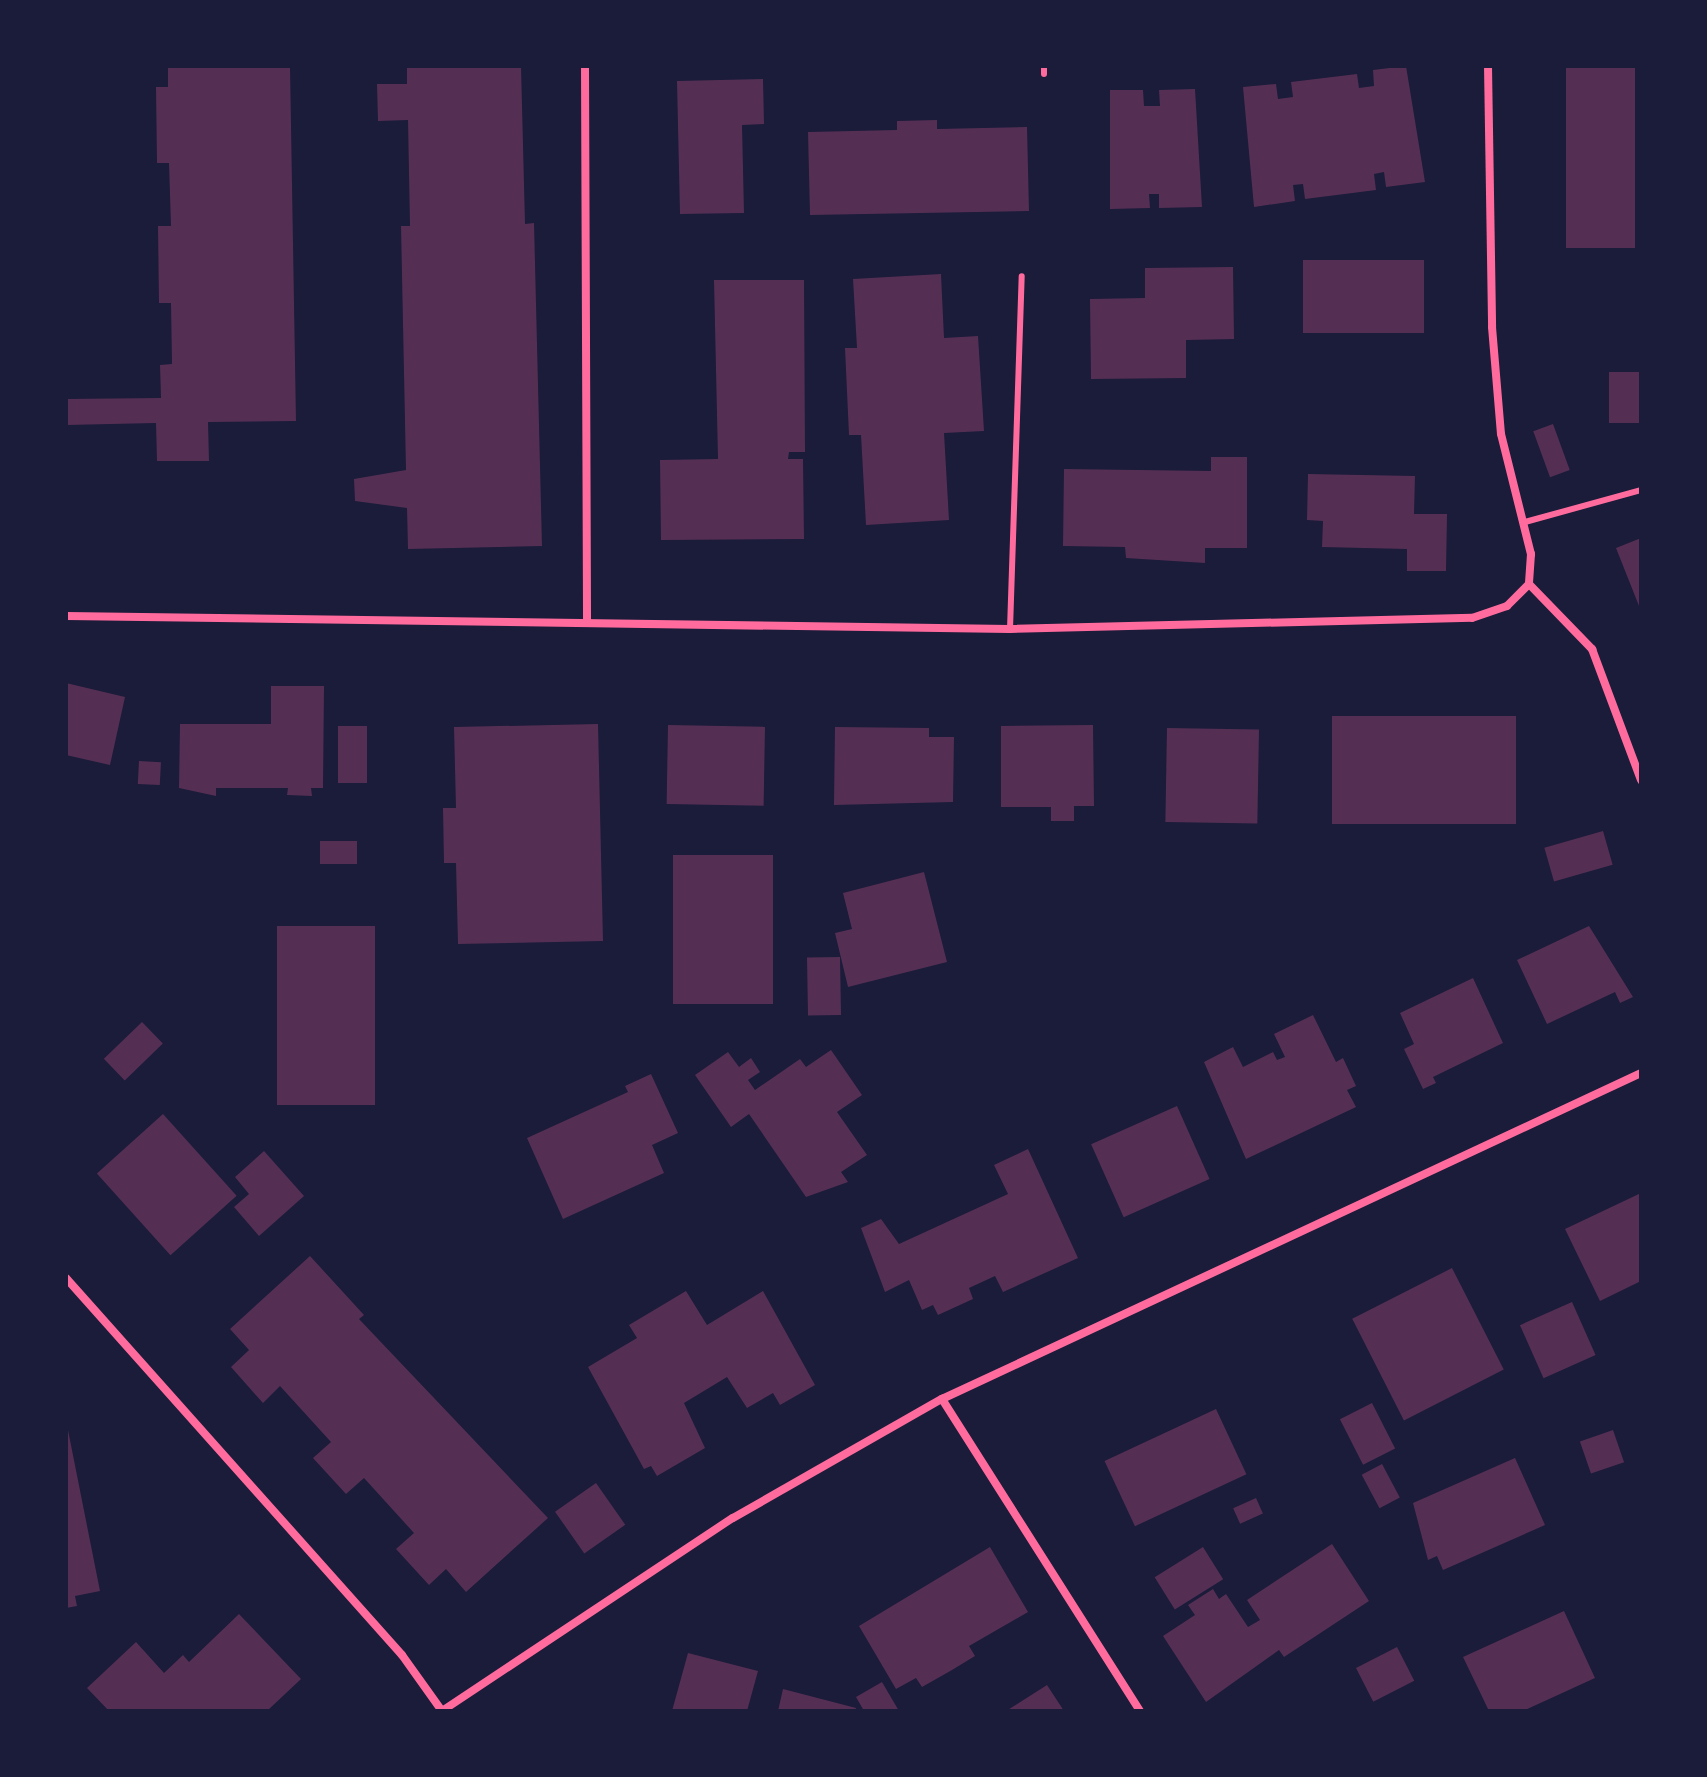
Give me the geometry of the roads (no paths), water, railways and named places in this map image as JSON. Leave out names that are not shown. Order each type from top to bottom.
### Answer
[{"type":"street","points":[[585,66],[587,620]]},
{"type":"street","points":[[1488,66],[1492,327],[1501,434],[1525,522],[1529,584],[1592,649],[1641,780]]},
{"type":"street","points":[[66,616],[587,620],[1010,629],[1472,618],[1507,606],[1529,584]]},
{"type":"street","points":[[66,1278],[402,1655],[442,1711],[733,1518],[942,1399],[1641,1073]]},
{"type":"street","points":[[942,1399],[1140,1711]]},
{"type":"lane","points":[[1044,66],[1044,74]]},
{"type":"lane","points":[[1010,629],[1022,276]]},
{"type":"lane","points":[[1525,522],[1641,490]]}]
